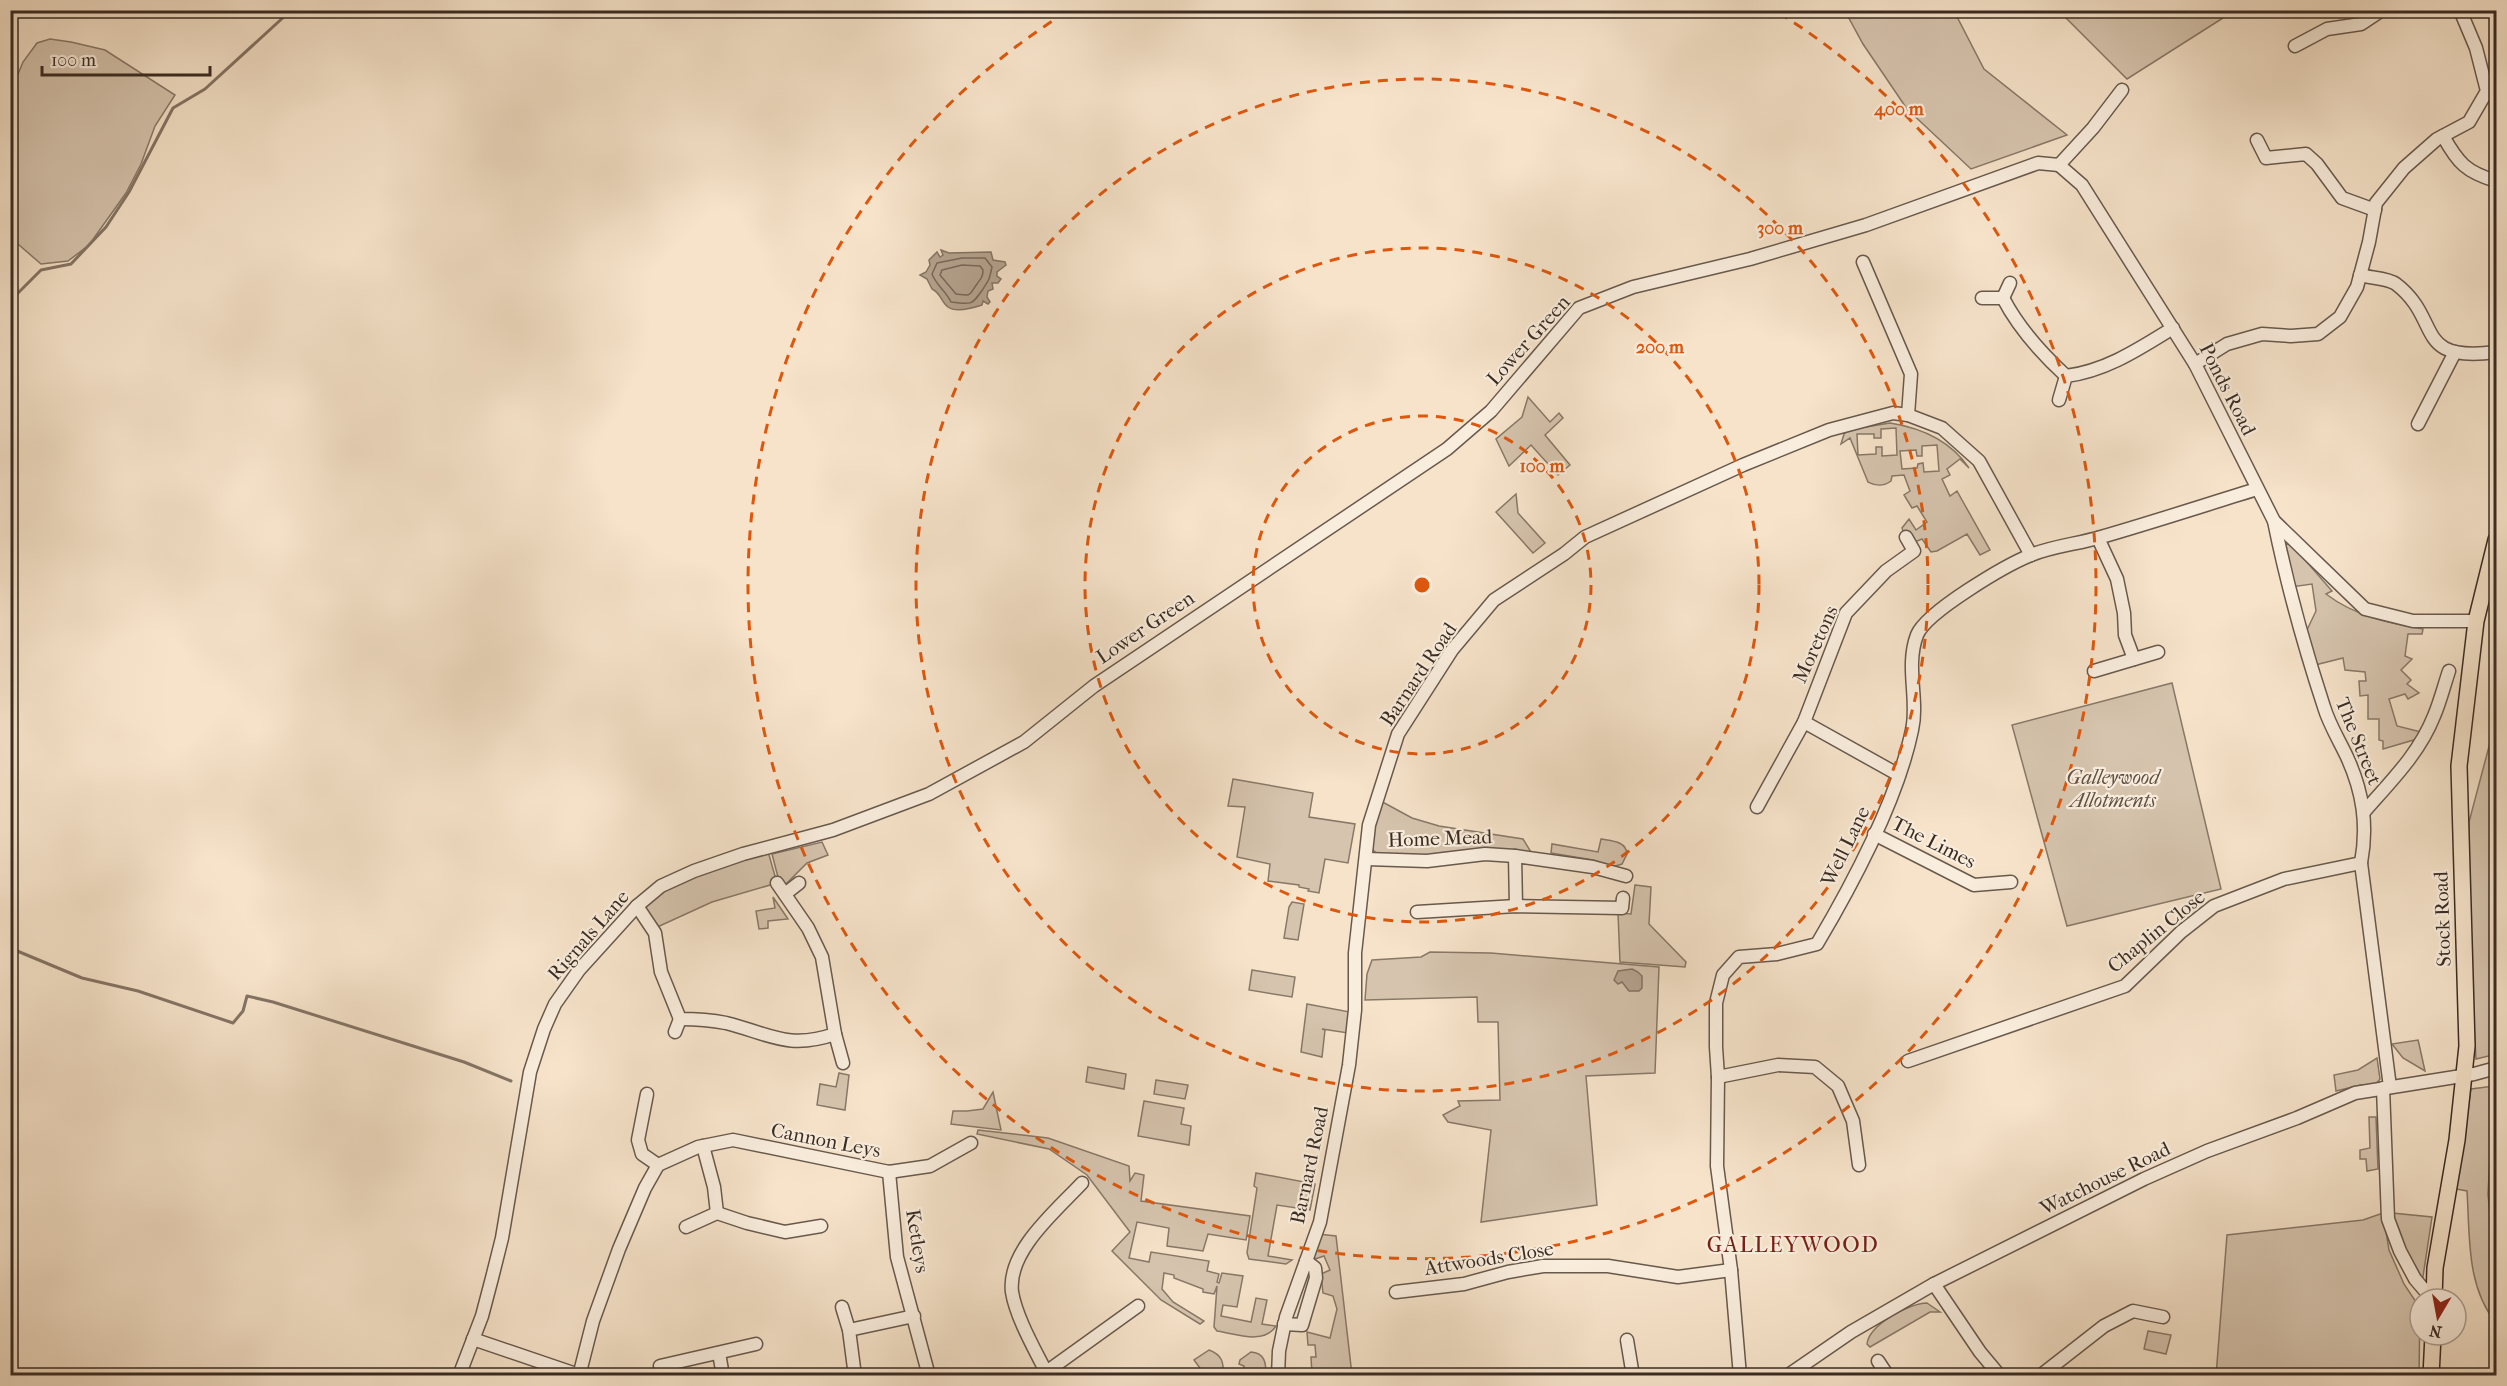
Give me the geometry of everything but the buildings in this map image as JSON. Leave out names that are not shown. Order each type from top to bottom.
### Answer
[{"type":"main road","name":"Stock Road","points":[[2434,1287],[2457,1140],[2467,1046],[2458,766],[2476,621],[2496,540]]},
{"type":"main road","points":[[2431,1376],[2432,1347]]},
{"type":"street","points":[[2295,46],[2327,29],[2361,24],[2382,10]]},
{"type":"street","points":[[2195,364],[2227,344],[2262,334],[2291,336],[2318,334],[2340,317],[2357,287],[2376,203],[2404,168],[2443,136],[2469,122],[2487,91],[2476,48],[2460,10]]},
{"type":"street","points":[[2059,165],[2122,90]]},
{"type":"street","points":[[2443,136],[2457,160],[2476,175],[2496,181]]},
{"type":"street","points":[[2257,140],[2266,158],[2306,154],[2317,164],[2342,198],[2375,210]]},
{"type":"street","name":"Lower Green","points":[[1094,686],[1245,582],[1354,514],[1447,449],[1491,411],[1579,308],[1633,287],[1750,260],[1866,225],[2038,163],[2059,165]]},
{"type":"street","name":"Ponds Road","points":[[2059,165],[2082,185],[2195,364],[2274,521],[2365,609],[2413,621],[2476,621]]},
{"type":"street","points":[[1863,262],[1911,374],[1908,415]]},
{"type":"street","points":[[2360,275],[2394,283],[2414,303],[2430,335],[2446,351],[2471,356],[2496,352]]},
{"type":"street","points":[[2002,298],[2010,283]]},
{"type":"street","points":[[1982,298],[2002,298]]},
{"type":"street","points":[[2002,298],[2038,350],[2066,376],[2085,374],[2126,357],[2173,328]]},
{"type":"street","points":[[2418,424],[2455,352]]},
{"type":"street","points":[[2060,400],[2066,376]]},
{"type":"street","name":"Barnard Road","points":[[1278,1376],[1279,1351],[1284,1324],[1320,1222],[1349,1065],[1355,1010],[1355,953],[1367,860],[1369,825],[1398,734],[1452,650],[1494,600],[1564,554],[1585,537],[1727,472],[1829,430],[1893,413],[1908,415],[1942,428],[1979,461],[2031,555]]},
{"type":"street","name":"Well Lane","points":[[1740,1376],[1731,1270],[1717,1166],[1716,1003],[1723,975],[1738,957],[1776,954],[1817,944],[1874,834],[1899,775],[1913,727],[1911,663],[1918,633],[1935,614],[1980,583],[2031,555],[2098,538],[2257,489]]},
{"type":"street","name":"The Street","points":[[2274,521],[2294,611],[2312,672],[2326,715],[2360,787],[2364,812],[2364,846],[2361,863],[2386,1088],[2388,1219],[2400,1251],[2410,1270],[2423,1287]]},
{"type":"street","name":"Moretons","points":[[1757,807],[1804,722],[1846,613],[1886,571],[1914,551],[1906,537]]},
{"type":"street","points":[[2098,538],[2117,579],[2124,613],[2125,635],[2134,659]]},
{"type":"street","points":[[2094,671],[2158,651]]},
{"type":"street","points":[[2364,812],[2402,769],[2420,744],[2434,717],[2449,671]]},
{"type":"street","name":"Rignals Lane","points":[[459,1376],[482,1316],[500,1248],[530,1072],[543,1029],[555,1004],[573,977],[609,934],[637,906],[662,886],[694,871],[743,854],[833,830],[929,794],[1024,742],[1094,686]]},
{"type":"street","points":[[1804,722],[1899,775]]},
{"type":"street","name":"The Limes","points":[[1874,834],[1974,885],[2011,882]]},
{"type":"street","name":"Home Mead","points":[[1367,860],[1427,861],[1485,855],[1515,856],[1593,867],[1626,876]]},
{"type":"street","name":"Home Mead","points":[[1515,856],[1516,906]]},
{"type":"street","name":"Chaplin Close","points":[[1908,1061],[2125,986],[2181,932],[2214,906],[2284,879],[2361,863]]},
{"type":"street","points":[[777,883],[808,928],[822,957],[835,1034],[843,1063]]},
{"type":"street","points":[[785,894],[799,883]]},
{"type":"street","points":[[1417,912],[1516,906],[1622,908],[1623,898]]},
{"type":"street","points":[[637,906],[655,933],[661,972],[680,1019],[675,1032]]},
{"type":"street","points":[[680,1019],[713,1020],[766,1037],[801,1042],[835,1034]]},
{"type":"street","points":[[1718,1077],[1778,1065],[1815,1067],[1838,1086],[1853,1121],[1859,1165]]},
{"type":"street","name":"Watchouse Road","points":[[1786,1376],[1851,1332],[1934,1284],[2144,1179],[2207,1151],[2297,1118],[2355,1093],[2496,1068]]},
{"type":"street","points":[[473,1340],[579,1375],[593,1321],[619,1248],[645,1188],[658,1165],[642,1154],[638,1140],[647,1094]]},
{"type":"street","name":"Cannon Leys","points":[[658,1165],[703,1146],[733,1140],[889,1172],[930,1166],[971,1143]]},
{"type":"street","points":[[703,1146],[714,1186],[717,1213]]},
{"type":"street","name":"Ketleys","points":[[889,1172],[897,1257],[929,1376]]},
{"type":"street","points":[[1082,1183],[1036,1233],[1017,1258],[1012,1291],[1027,1335],[1044,1374],[1138,1306]]},
{"type":"street","points":[[686,1227],[717,1213],[785,1232],[821,1226]]},
{"type":"street","points":[[1284,1324],[1302,1325],[1316,1278],[1315,1268],[1306,1261]]},
{"type":"street","name":"Attwoods Close","points":[[1396,1292],[1464,1284],[1508,1272],[1543,1266],[1608,1266],[1670,1277],[1731,1270]]},
{"type":"street","points":[[1934,1284],[1980,1352],[2000,1376]]},
{"type":"street","points":[[842,1307],[849,1330],[855,1376]]},
{"type":"street","points":[[2040,1376],[2104,1326],[2133,1311],[2163,1317]]},
{"type":"street","points":[[849,1330],[914,1316]]},
{"type":"street","points":[[1627,1340],[1633,1376]]},
{"type":"street","points":[[660,1366],[756,1344]]},
{"type":"street","points":[[719,1353],[723,1376]]},
{"type":"street","points":[[1878,1361],[1888,1376]]},
{"type":"green space","points":[[2067,10],[2234,11],[2127,79],[2063,15]]},
{"type":"green space","points":[[1845,11],[1954,11],[1984,69],[2067,135],[1971,169],[1907,109],[1863,44]]},
{"type":"green space","points":[[50,39],[105,50],[175,95],[155,126],[141,164],[126,193],[89,245],[68,261],[41,264],[11,238],[11,91],[23,62],[37,43]]},
{"type":"green space","points":[[1528,397],[1550,422],[1559,413],[1563,418],[1545,435],[1570,465],[1558,475],[1531,445],[1509,466],[1496,439],[1522,417]]},
{"type":"green space","points":[[1890,423],[1902,425],[1924,432],[1953,450],[1969,468],[1960,459],[1947,469],[1950,475],[1942,479],[1950,496],[1957,491],[1990,550],[1980,555],[1967,534],[1931,552],[1922,539],[1915,542],[1904,534],[1902,528],[1909,519],[1916,530],[1927,522],[1917,506],[1912,508],[1904,495],[1910,491],[1904,475],[1892,476],[1891,481],[1882,485],[1868,482],[1850,438],[1841,444],[1848,430]],"holes":[[[1896,428],[1897,455],[1882,456],[1882,447],[1876,447],[1876,454],[1858,455],[1857,434],[1874,434],[1874,438],[1881,438],[1881,429]],[[1937,445],[1939,471],[1924,472],[1923,463],[1918,464],[1917,468],[1902,469],[1900,451],[1916,450],[1917,456],[1922,456],[1922,446]]]},
{"type":"green space","points":[[1516,494],[1518,513],[1545,543],[1533,553],[1496,512]]},
{"type":"green space","points":[[2286,544],[2292,545],[2332,591],[2326,594],[2337,602],[2372,618],[2423,629],[2422,634],[2408,634],[2405,656],[2412,659],[2401,670],[2411,680],[2407,684],[2419,693],[2408,699],[2405,694],[2389,699],[2397,726],[2421,732],[2417,739],[2383,749],[2383,741],[2379,740],[2379,719],[2368,719],[2368,695],[2360,696],[2359,681],[2366,681],[2365,672],[2345,670],[2343,658],[2311,666],[2306,632],[2316,611],[2312,584],[2291,587],[2283,547]]},
{"type":"green space","name":"Galleywood Allotments","points":[[2172,683],[2221,889],[2067,926],[2012,725]]},
{"type":"green space","points":[[2496,720],[2493,1055],[2476,1059],[2469,942],[2469,822]]},
{"type":"green space","points":[[1233,779],[1313,793],[1309,817],[1355,824],[1348,863],[1325,859],[1319,893],[1308,891],[1309,889],[1299,887],[1299,885],[1268,881],[1270,864],[1237,857],[1245,807],[1228,806]]},
{"type":"green space","points":[[1377,799],[1412,818],[1439,826],[1523,839],[1531,852],[1426,857],[1380,856],[1369,842]]},
{"type":"green space","points":[[1601,839],[1618,842],[1624,846],[1627,854],[1622,864],[1612,867],[1593,860],[1551,853],[1552,844],[1598,852]]},
{"type":"green space","points":[[822,842],[828,855],[807,863],[785,885],[779,881],[772,854]]},
{"type":"green space","points":[[767,848],[777,883],[712,902],[653,929],[637,906],[649,895]]},
{"type":"green space","points":[[1635,885],[1651,887],[1649,924],[1686,962],[1685,967],[1620,962],[1618,913],[1631,914]]},
{"type":"green space","points":[[773,897],[788,919],[768,921],[768,928],[759,929],[756,911],[775,908]]},
{"type":"green space","points":[[1292,902],[1304,904],[1298,940],[1284,938],[1289,907]]},
{"type":"green space","points":[[1430,952],[1491,953],[1659,967],[1655,1073],[1586,1076],[1597,1205],[1481,1222],[1491,1130],[1448,1122],[1443,1115],[1460,1106],[1458,1101],[1500,1100],[1498,1022],[1478,1022],[1477,997],[1365,1000],[1367,974],[1372,960],[1421,957]]},
{"type":"green space","points":[[1252,970],[1295,977],[1292,997],[1249,990]]},
{"type":"green space","points":[[1307,1004],[1350,1012],[1348,1033],[1322,1029],[1325,1030],[1322,1057],[1301,1052]]},
{"type":"green space","points":[[2418,1040],[2425,1071],[2403,1058],[2392,1044]]},
{"type":"green space","points":[[2377,1058],[2380,1079],[2375,1085],[2361,1085],[2336,1091],[2334,1075],[2358,1070]]},
{"type":"green space","points":[[1088,1067],[1126,1074],[1124,1089],[1086,1082]]},
{"type":"green space","points":[[839,1073],[849,1075],[845,1110],[817,1105],[820,1084],[836,1087]]},
{"type":"green space","points":[[1156,1080],[1188,1085],[1185,1099],[1154,1094]]},
{"type":"green space","points":[[2494,1086],[2488,1194],[2493,1247],[2496,1242],[2496,1323],[2486,1309],[2474,1277],[2467,1191],[2456,1189],[2471,1089]]},
{"type":"green space","points":[[993,1092],[1001,1130],[951,1124],[953,1111],[983,1109]]},
{"type":"green space","points":[[1144,1101],[1184,1108],[1181,1124],[1191,1126],[1189,1145],[1138,1136]]},
{"type":"green space","points":[[2369,1117],[2376,1117],[2378,1169],[2367,1171],[2366,1159],[2360,1159],[2360,1150],[2370,1148]]},
{"type":"green space","points":[[978,1130],[1048,1138],[1129,1166],[1130,1181],[1135,1173],[1144,1175],[1141,1201],[1250,1216],[1246,1240],[1208,1234],[1203,1251],[1167,1246],[1169,1228],[1137,1222],[1129,1258],[1149,1262],[1151,1252],[1209,1261],[1207,1271],[1219,1274],[1217,1282],[1219,1283],[1222,1273],[1243,1276],[1237,1307],[1223,1305],[1221,1316],[1251,1322],[1256,1298],[1267,1300],[1262,1324],[1276,1326],[1271,1332],[1257,1337],[1217,1331],[1214,1327],[1217,1286],[1214,1294],[1203,1292],[1203,1289],[1174,1278],[1174,1275],[1164,1273],[1162,1289],[1173,1302],[1204,1321],[1200,1324],[1161,1300],[1112,1251],[1130,1232],[1087,1175],[1049,1149],[977,1134]]},
{"type":"green space","points":[[1256,1173],[1315,1184],[1310,1210],[1277,1205],[1268,1256],[1292,1260],[1286,1264],[1249,1259],[1247,1253],[1257,1188],[1254,1186]]},
{"type":"green space","points":[[2383,1213],[2389,1250],[2408,1290],[2408,1347],[2419,1347],[2419,1375],[2216,1376],[2227,1235],[2363,1220]]},
{"type":"green space","points":[[2392,1213],[2432,1217],[2422,1283],[2412,1273]]},
{"type":"green space","points":[[1318,1234],[1336,1236],[1352,1375],[1312,1375],[1311,1357],[1316,1357],[1315,1345],[1308,1345],[1307,1332],[1330,1338],[1337,1309],[1333,1296],[1323,1293],[1321,1274],[1330,1270],[1324,1256],[1315,1259],[1313,1253]]},
{"type":"green space","points":[[1927,1303],[1940,1312],[1930,1312],[1870,1347],[1867,1344],[1875,1330],[1891,1316],[1910,1307]]},
{"type":"green space","points":[[2148,1331],[2171,1335],[2166,1354],[2144,1349]]},
{"type":"green space","points":[[1209,1350],[1217,1354],[1221,1360],[1223,1375],[1205,1375],[1194,1360]]},
{"type":"green space","points":[[1251,1352],[1259,1354],[1264,1359],[1266,1375],[1243,1375],[1244,1366],[1239,1364],[1240,1360]]},
{"type":"water","points":[[941,250],[949,253],[991,252],[993,260],[1005,262],[1006,265],[997,272],[997,276],[1001,279],[998,283],[992,283],[993,289],[988,291],[987,297],[990,302],[988,304],[983,301],[982,305],[969,309],[951,309],[932,289],[927,279],[920,275],[926,272],[930,265],[929,260],[937,252],[940,257],[943,255]]},
{"type":"water","points":[[1632,969],[1642,976],[1642,988],[1639,991],[1629,991],[1622,982],[1618,984],[1614,980],[1618,971]]},
{"type":"waterway","points":[[10,301],[41,270],[71,264],[106,227],[129,192],[173,108],[205,89],[287,14],[336,10]]},
{"type":"waterway","points":[[10,948],[82,978],[138,991],[233,1023],[243,1011],[247,996],[273,1002],[464,1062],[511,1081]]},
{"type":"district","name":"GALLEYWOOD","points":[[1793,1244]]}]
